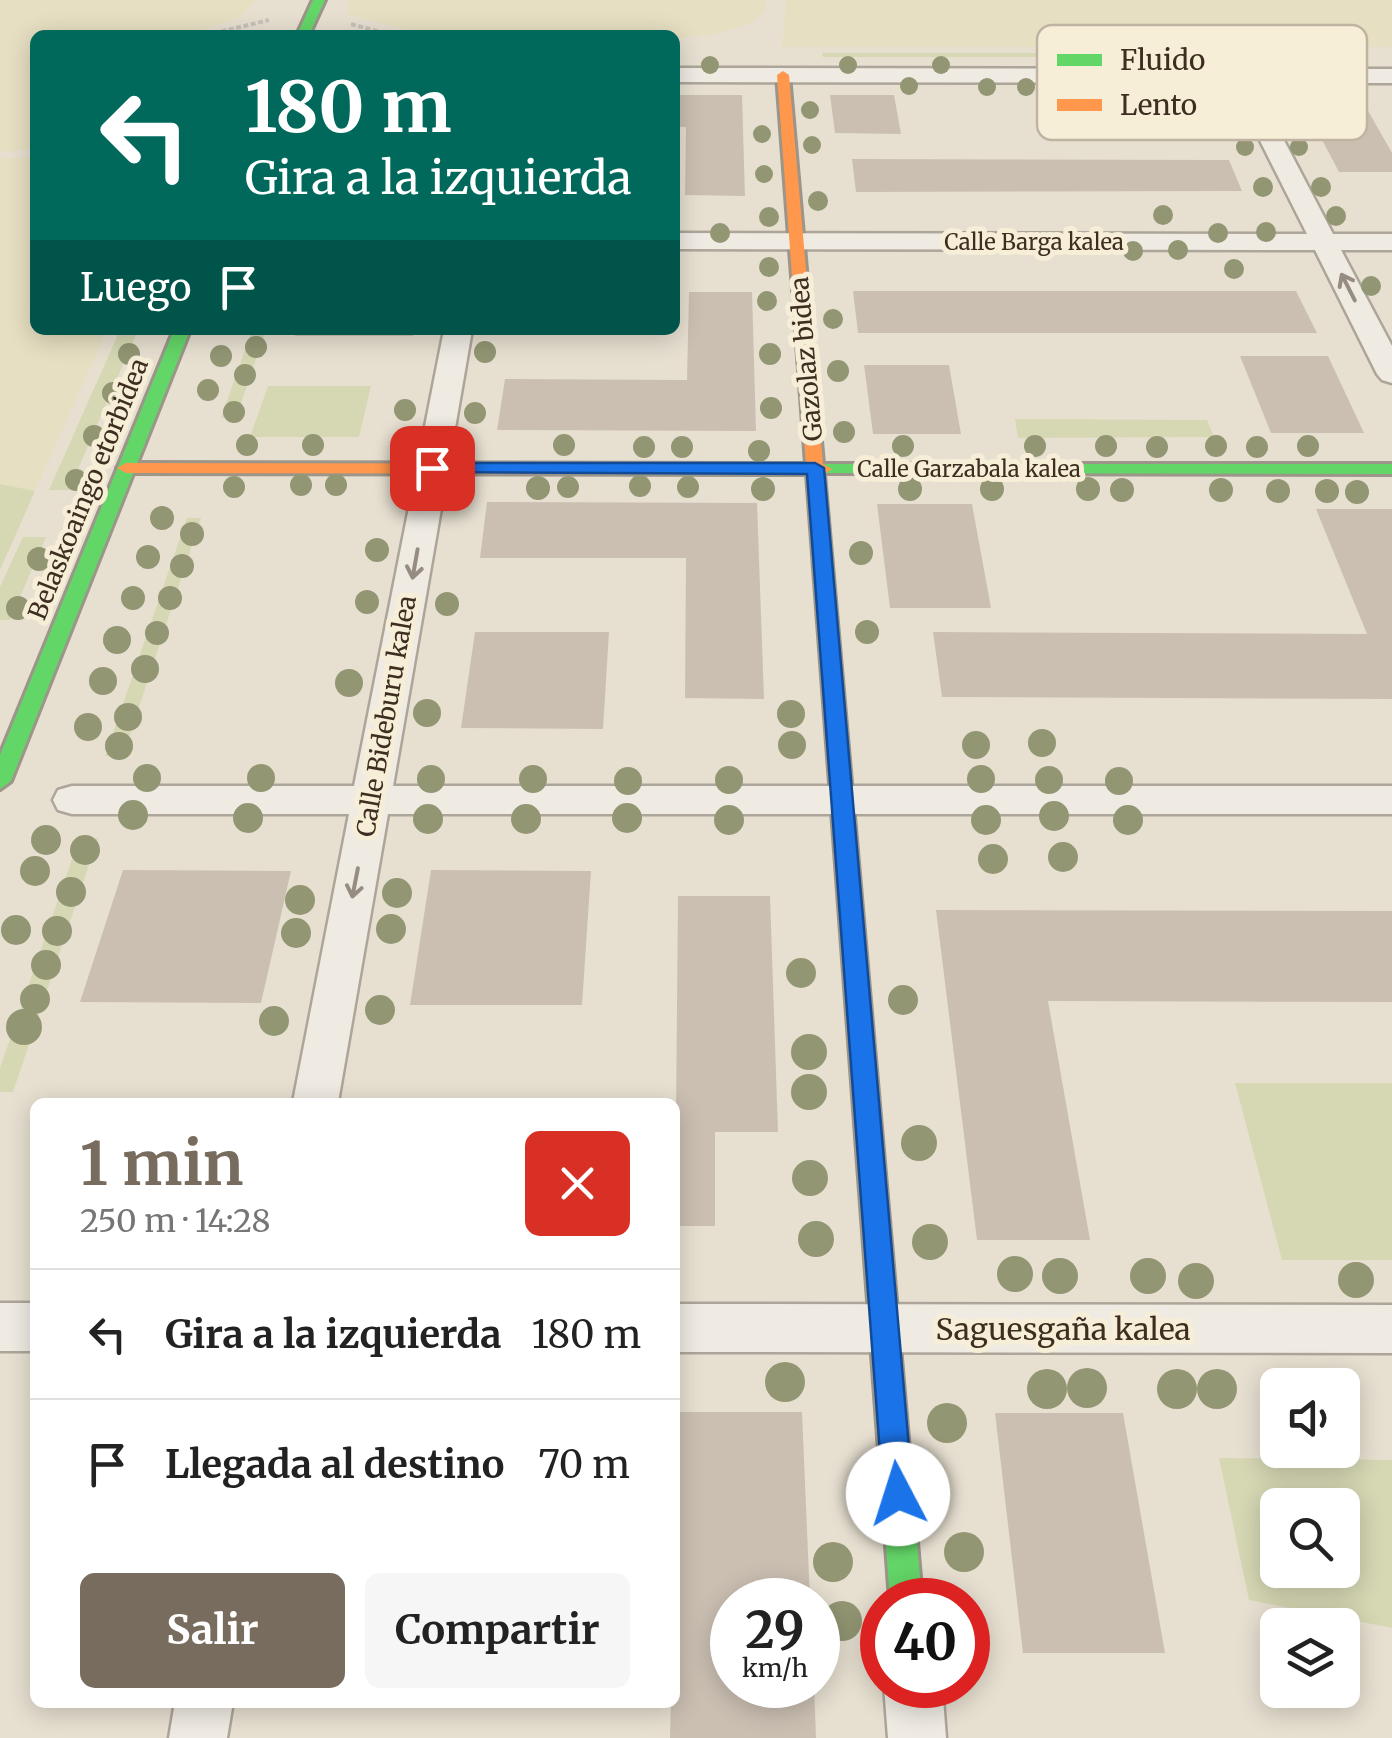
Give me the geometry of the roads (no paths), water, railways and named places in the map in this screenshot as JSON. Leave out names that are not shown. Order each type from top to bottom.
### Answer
[{"type":"street","points":[[306,30],[319,0]]},
{"type":"street","points":[[680,75],[1037,76]]},
{"type":"street","name":"Gazolaz bidea","points":[[783,75],[904,1578]]},
{"type":"street","points":[[1272,140],[1392,374]]},
{"type":"street","name":"Calle Barga kalea","points":[[680,241],[1392,242]]},
{"type":"street","name":"Belaskoaingo etorbidea","points":[[0,781],[180,335]]},
{"type":"street","name":"Calle Bideburu kalea","points":[[316,1098],[457,335]]},
{"type":"street","name":"Calle Garzabala kalea","points":[[126,468],[1392,469]]},
{"type":"street","points":[[72,800],[1392,800]]},
{"type":"street","points":[[0,1327],[30,1327]]},
{"type":"street","name":"Saguesgaña kalea","points":[[680,1328],[1392,1329]]},
{"type":"street","points":[[198,1738],[203,1708]]},
{"type":"street","points":[[915,1708],[918,1738]]}]
